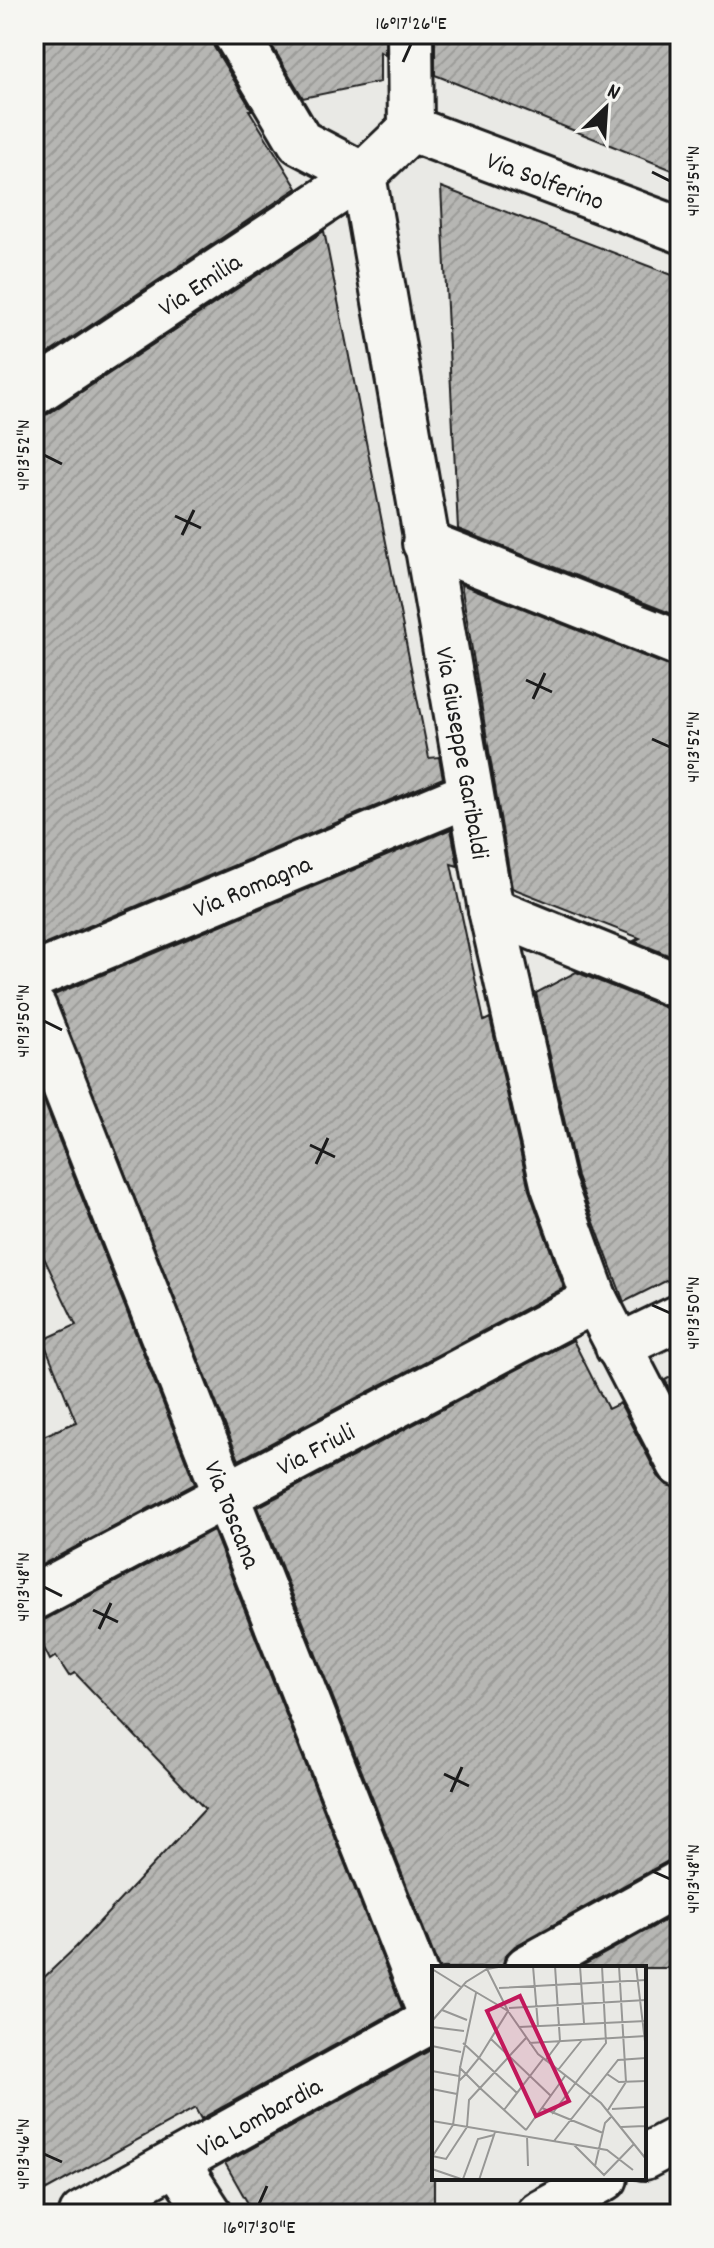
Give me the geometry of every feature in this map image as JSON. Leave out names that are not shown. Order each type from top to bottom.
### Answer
[{"type":"street","points":[[236,34],[300,142],[363,175],[411,129],[410,34]]},
{"type":"street","name":"Via Solferino","points":[[411,129],[680,230]]},
{"type":"street","name":"Via Emilia","points":[[34,393],[363,175]]},
{"type":"street","name":"Via Giuseppe Garibaldi","points":[[363,175],[491,910],[553,1184],[595,1300],[680,1464]]},
{"type":"street","points":[[425,543],[680,644]]},
{"type":"street","name":"Via Romagna","points":[[34,976],[470,794]]},
{"type":"street","points":[[491,910],[680,987]]},
{"type":"street","name":"Via Toscana","points":[[34,1008],[432,2015]]},
{"type":"street","name":"Via Friuli","points":[[34,1597],[595,1300]]},
{"type":"street","points":[[618,1347],[680,1317]]},
{"type":"street","points":[[531,1966],[680,1883]]},
{"type":"street","name":"Via Lombardia","points":[[82,2214],[432,2021]]},
{"type":"street","points":[[646,2156],[680,2138]]},
{"type":"street","points":[[176,2162],[210,2214]]},
{"type":"street","points":[[539,2214],[601,2180]]},
{"type":"building","points":[[34,34],[211,34],[214,47],[252,110],[249,110],[297,188],[34,363]]},
{"type":"building","points":[[265,34],[385,34],[385,55],[380,52],[380,82],[303,98]]},
{"type":"building","points":[[435,34],[680,34],[680,173],[435,75]]},
{"type":"building","points":[[441,187],[680,278],[680,617],[458,529]]},
{"type":"building","points":[[324,231],[429,758],[439,757],[443,778],[34,949],[34,418],[48,414]]},
{"type":"building","points":[[461,584],[680,668],[680,960],[634,941],[640,938],[512,888]]},
{"type":"building","points":[[451,829],[458,866],[451,864],[484,1021],[490,1018],[529,1190],[564,1288],[239,1460],[54,995]]},
{"type":"building","points":[[576,972],[680,1011],[680,1274],[624,1302],[577,1177],[536,993]]},
{"type":"building","points":[[34,1076],[195,1484],[34,1569],[34,1440],[76,1422],[43,1340],[76,1325],[34,1237]]},
{"type":"building","points":[[573,1340],[608,1409],[620,1403],[658,1476],[667,1485],[680,1489],[680,1858],[668,1861],[515,1946],[505,1956],[502,1966],[438,1966],[258,1507]]},
{"type":"building","points":[[680,1372],[680,1410],[665,1380]]},
{"type":"building","points":[[213,1530],[402,2008],[201,2119],[195,2108],[34,2197],[34,1987],[76,1947],[205,1809],[75,1673],[69,1676],[56,1656],[50,1660],[34,1622],[46,1619]]},
{"type":"building","points":[[680,1912],[680,1968],[582,1966]]},
{"type":"building","points":[[432,2049],[434,2214],[254,2214],[225,2163]]}]
